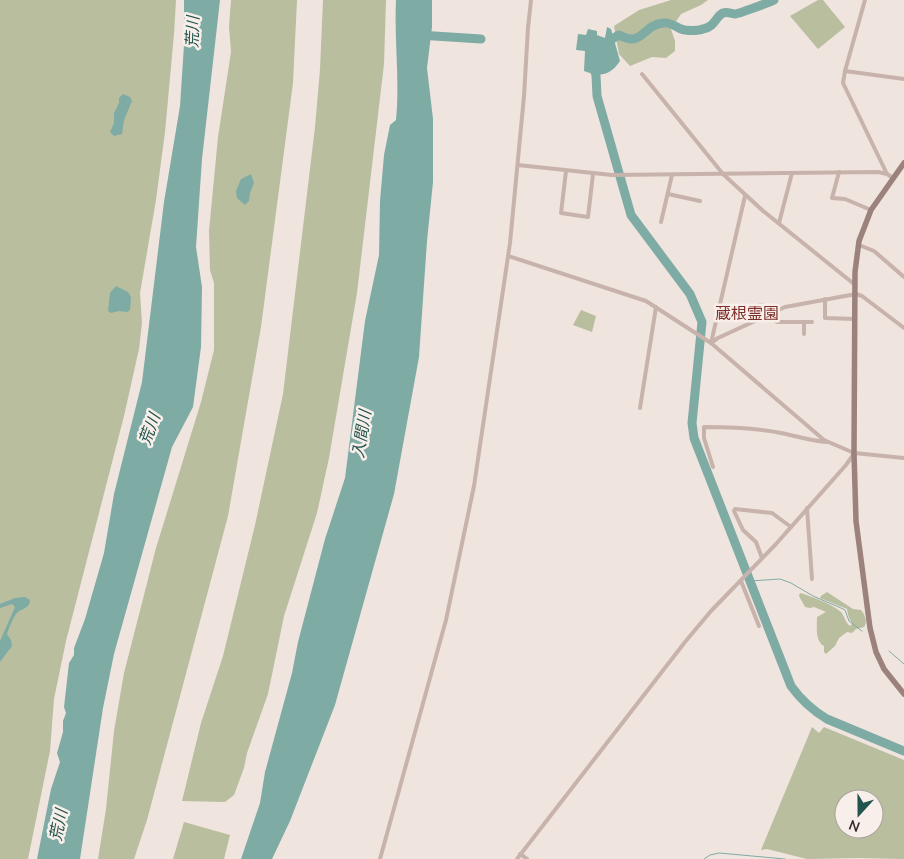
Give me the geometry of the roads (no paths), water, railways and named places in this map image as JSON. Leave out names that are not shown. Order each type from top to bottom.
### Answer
[{"type":"street","points":[[380,859],[446,620],[457,574],[482,437],[508,256],[532,0]]},
{"type":"street","points":[[865,0],[843,83],[886,174]]},
{"type":"street","points":[[845,72],[904,78]]},
{"type":"street","points":[[642,74],[723,174],[745,196],[856,285]]},
{"type":"street","points":[[904,163],[871,210],[863,228],[859,245],[855,319],[854,453],[856,521],[870,628],[876,652],[884,669],[904,694]]},
{"type":"street","points":[[518,165],[612,176],[878,172],[894,178]]},
{"type":"street","points":[[566,171],[562,213],[579,216],[588,217],[593,174]]},
{"type":"street","points":[[839,172],[832,198],[845,199],[871,210]]},
{"type":"street","points":[[779,223],[792,173]]},
{"type":"street","points":[[661,222],[672,175]]},
{"type":"street","points":[[668,194],[700,201]]},
{"type":"street","points":[[711,343],[745,196]]},
{"type":"street","points":[[859,245],[874,250],[904,277]]},
{"type":"street","points":[[508,256],[556,273],[628,294],[656,307],[711,343],[813,432],[829,443]]},
{"type":"street","points":[[711,343],[777,310],[856,294],[862,296],[904,328]]},
{"type":"street","points":[[825,299],[825,318],[855,319]]},
{"type":"street","points":[[760,306],[777,310]]},
{"type":"street","points":[[640,408],[656,307]]},
{"type":"street","points":[[777,310],[777,322],[812,322]]},
{"type":"street","points":[[804,322],[804,334]]},
{"type":"street","points":[[713,468],[704,438],[704,427],[744,428],[780,432],[829,443],[854,453],[904,458]]},
{"type":"street","points":[[517,859],[685,642],[791,527],[846,465],[854,453]]},
{"type":"street","points":[[806,508],[812,579]]},
{"type":"street","points":[[762,558],[756,542],[743,530],[734,509],[772,512],[791,527]]},
{"type":"street","points":[[742,580],[759,626]]},
{"type":"street","points":[[520,854],[527,859]]},
{"type":"water","name":"荒川","points":[[184,0],[220,0],[202,159],[196,247],[202,287],[201,347],[193,407],[172,447],[114,654],[103,708],[80,859],[37,859],[51,789],[60,762],[57,753],[66,713],[64,707],[69,663],[74,655],[74,648],[85,619],[104,553],[114,494],[142,382],[164,202],[180,106],[184,45]]},
{"type":"water","name":"入間川","points":[[396,0],[432,0],[432,27],[427,68],[433,119],[433,182],[419,357],[394,494],[335,705],[290,821],[272,859],[241,859],[260,803],[265,772],[292,673],[298,642],[325,539],[345,478],[365,321],[379,255],[380,201],[384,155],[390,125],[396,120]]},
{"type":"water","points":[[607,27],[611,29],[620,61],[612,70],[604,74],[584,71],[585,51],[576,50],[578,34],[586,35],[588,29],[597,31],[597,35],[605,38]]},
{"type":"water","points":[[123,94],[130,97],[132,101],[124,120],[122,134],[114,136],[110,132],[114,123],[114,113],[119,103],[119,98]]},
{"type":"water","points":[[251,174],[254,183],[249,201],[245,205],[237,198],[236,191],[241,179]]},
{"type":"water","points":[[116,286],[128,292],[131,297],[130,310],[127,312],[111,313],[108,311],[110,293]]},
{"type":"water","points":[[25,597],[30,600],[29,603],[13,619],[7,634],[12,646],[0,662],[0,641],[15,607],[12,604],[0,608],[0,604],[15,598]]},
{"type":"waterway","points":[[605,43],[619,35],[633,39],[656,25],[663,23],[683,30],[701,30],[713,24],[723,13],[737,13],[774,0]]},
{"type":"waterway","points":[[419,35],[481,39]]},
{"type":"waterway","points":[[593,66],[596,75],[597,96],[631,215],[690,294],[702,322],[692,423],[694,438],[791,686],[807,704],[827,719],[904,751]]},
{"type":"waterway","points":[[750,581],[780,579],[791,583],[813,596],[845,610],[849,621],[862,631]]},
{"type":"waterway","points":[[889,651],[904,664]]},
{"type":"waterway","points":[[704,859],[719,853],[785,859]]},
{"type":"district","name":"蔵根霊園","points":[[747,313]]}]
